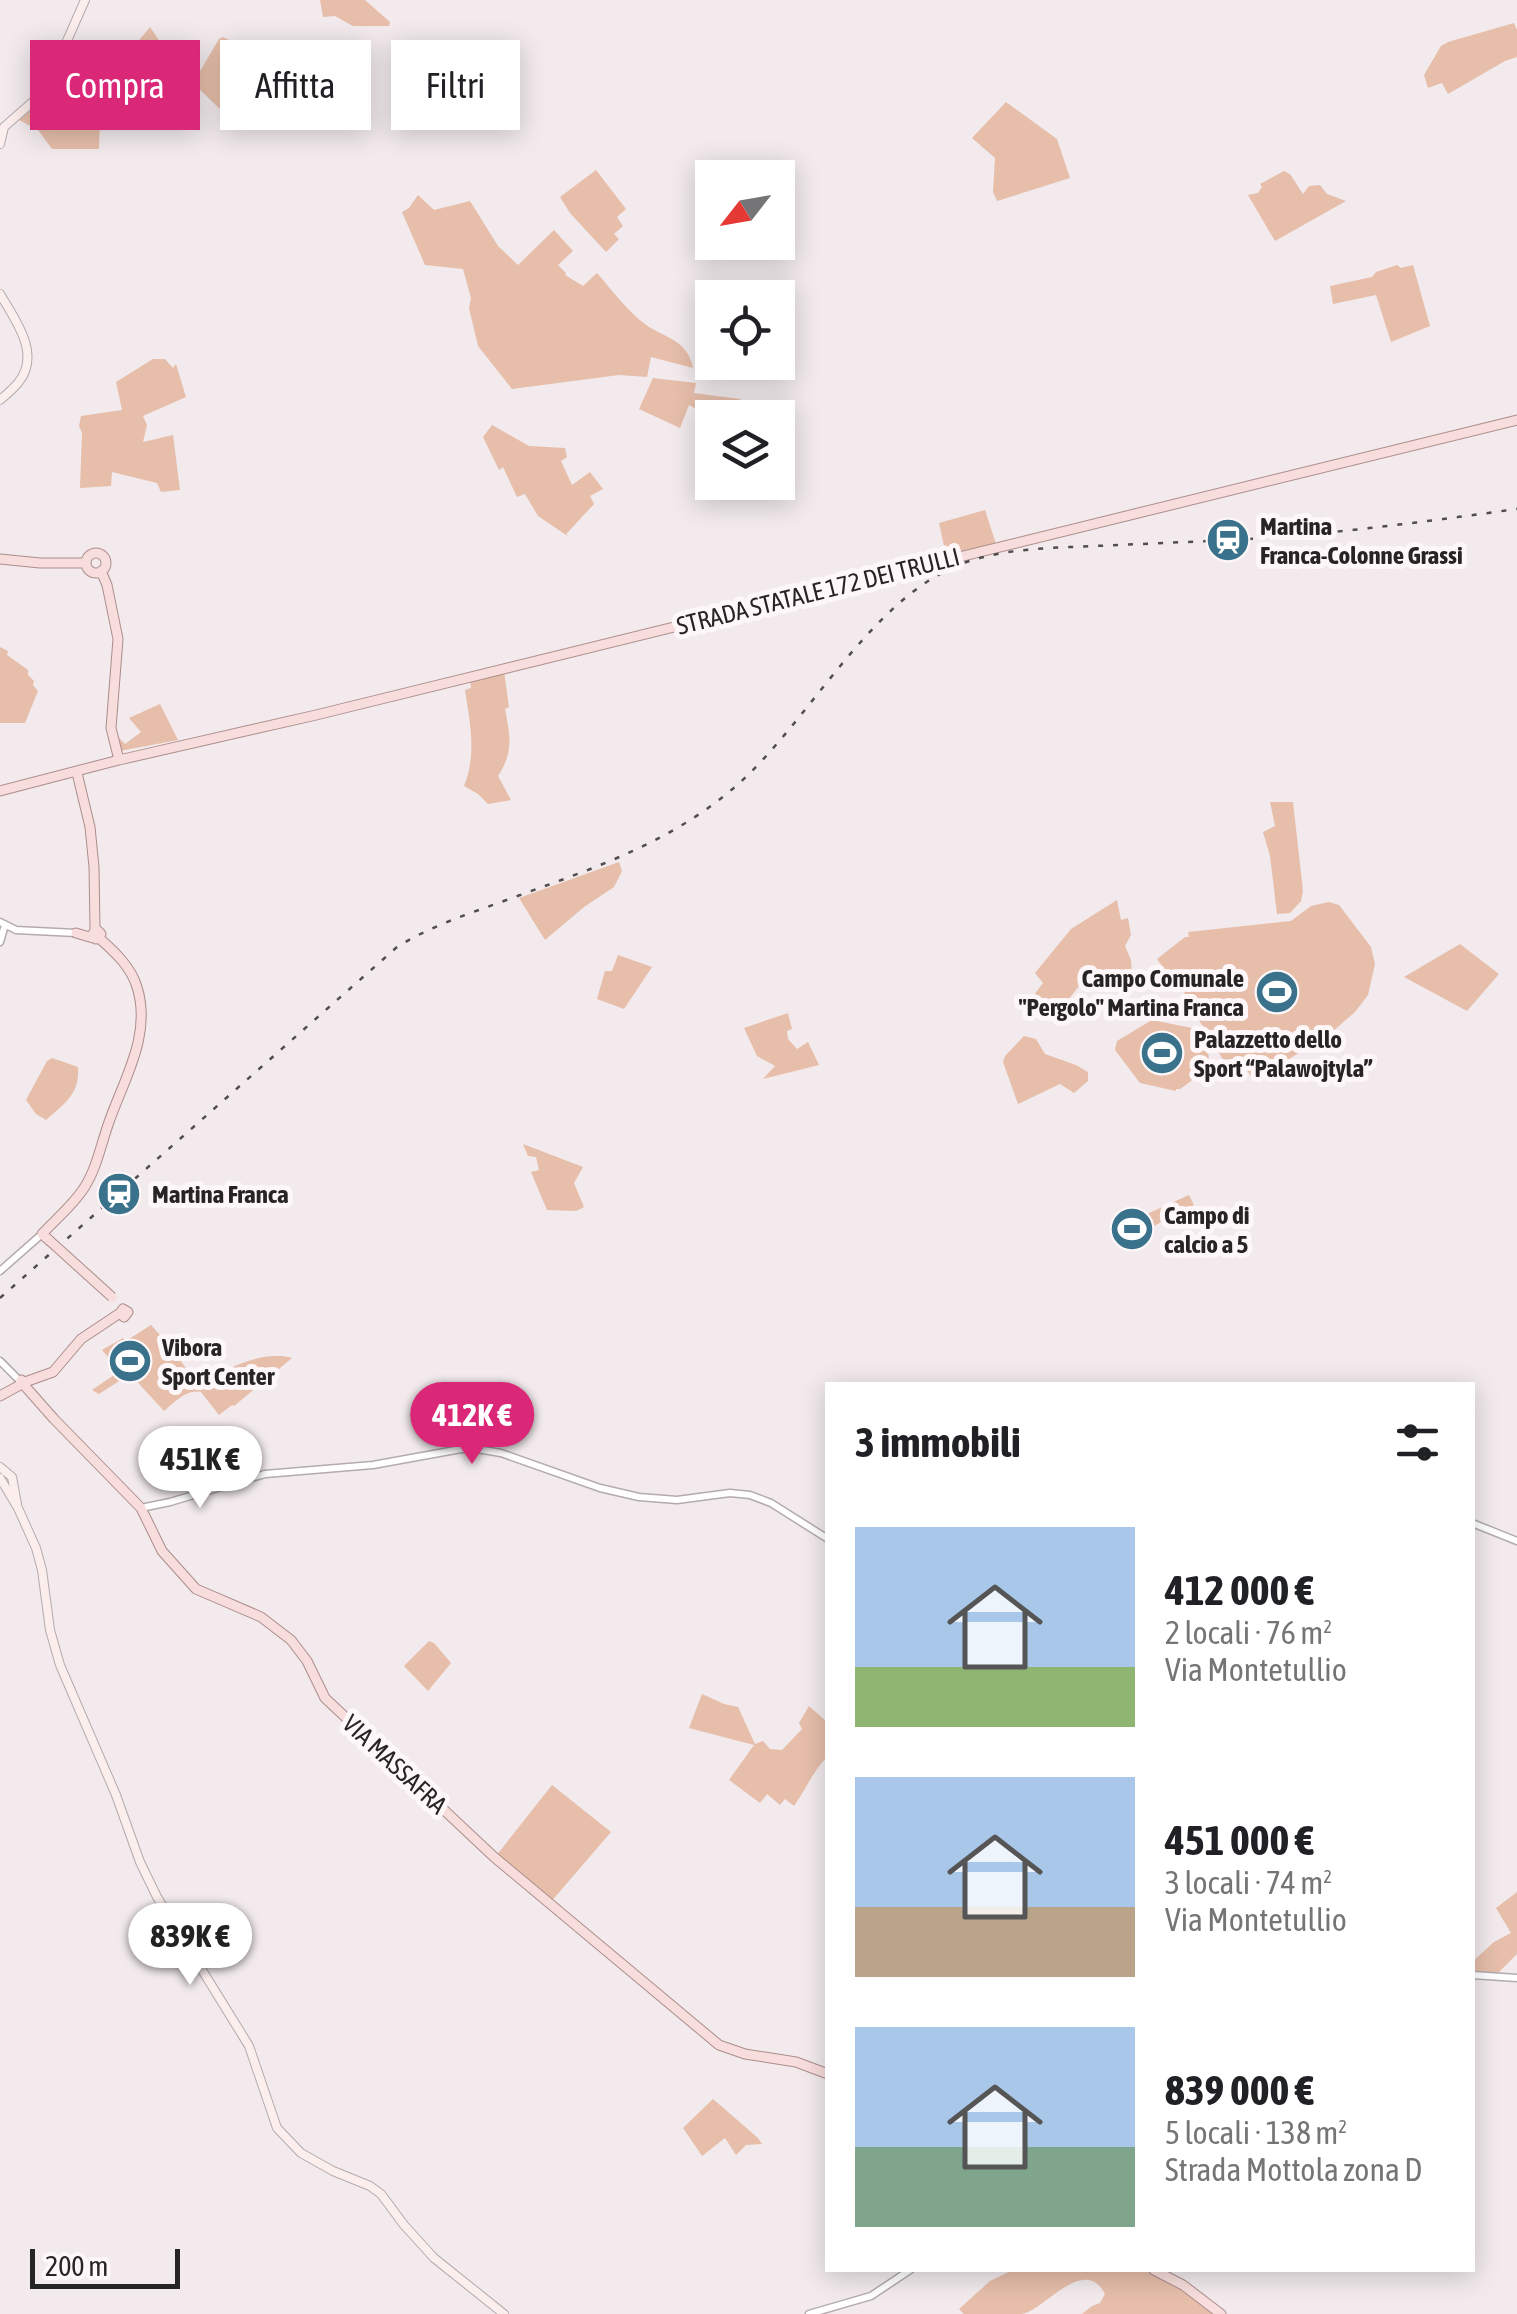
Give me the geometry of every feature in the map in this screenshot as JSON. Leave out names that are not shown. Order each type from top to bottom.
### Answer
[{"type":"main road","points":[[0,144],[4,127],[36,99],[55,68],[85,0]]},
{"type":"main road","points":[[0,294],[24,337],[28,358],[21,380],[0,400]]},
{"type":"main road","name":"STRADA STATALE 172 DEI TRULLI","points":[[0,791],[1517,420]]},
{"type":"main road","points":[[100,554],[106,562],[101,572],[88,569],[90,555],[100,554]]},
{"type":"main road","points":[[0,559],[86,564]]},
{"type":"main road","points":[[101,572],[118,639],[111,728],[119,760]]},
{"type":"main road","points":[[0,1396],[53,1372],[87,1334],[120,1314],[112,1297],[46,1238],[90,1177],[140,1037],[140,1004],[134,980],[124,963],[95,934],[90,826],[77,772]]},
{"type":"main road","points":[[76,934],[95,934]]},
{"type":"main road","name":"VIA MASSAFRA","points":[[22,1383],[143,1512],[162,1551],[196,1589],[260,1617],[291,1640],[307,1661],[325,1698],[494,1857],[710,2038],[734,2051],[796,2062],[825,2073]]},
{"type":"main road","points":[[0,1467],[10,1474],[6,1482],[36,1548],[60,1665],[140,1862],[252,2051],[277,2128],[301,2153],[381,2194],[434,2258],[504,2314]]},
{"type":"main road","points":[[1158,2272],[1183,2285],[1221,2314]]},
{"type":"street","points":[[2,939],[2,924],[16,930],[76,934]]},
{"type":"street","points":[[2,939],[16,930]]},
{"type":"street","points":[[0,1272],[46,1238]]},
{"type":"street","name":"VIA MASSAFRA","points":[[0,1361],[22,1383]]},
{"type":"street","points":[[143,1512],[265,1474],[477,1449],[501,1453],[600,1488],[656,1500],[730,1493],[750,1495],[825,1535]]},
{"type":"street","points":[[1475,1524],[1517,1541]]},
{"type":"street","points":[[1475,1975],[1517,1978]]},
{"type":"street","points":[[809,2314],[872,2296],[907,2272]]},
{"type":"shaded area","points":[[320,0],[365,0],[390,22],[389,26],[353,26],[335,16],[323,17]]},
{"type":"shaded area","points":[[1514,23],[1517,57],[1448,94],[1442,83],[1428,88],[1424,75],[1441,46]]},
{"type":"shaded area","points":[[150,27],[159,40],[139,40]]},
{"type":"shaded area","points":[[219,39],[229,40],[220,40],[220,109],[200,90],[200,71]]},
{"type":"shaded area","points":[[1006,102],[1057,139],[1070,178],[997,201],[993,192],[995,158],[972,138]]},
{"type":"shaded area","points":[[30,109],[30,126],[17,119]]},
{"type":"shaded area","points":[[38,130],[100,130],[99,149],[52,149]]},
{"type":"shaded area","points":[[596,170],[626,209],[617,217],[623,226],[614,234],[619,239],[606,252],[560,197]]},
{"type":"shaded area","points":[[1284,171],[1303,194],[1309,186],[1320,185],[1327,194],[1346,201],[1275,241],[1248,195],[1258,193],[1260,184]]},
{"type":"shaded area","points":[[418,195],[434,210],[470,201],[498,246],[518,265],[554,230],[573,251],[558,265],[565,275],[583,286],[597,273],[641,321],[679,344],[693,368],[651,357],[647,377],[619,375],[512,389],[478,346],[463,269],[425,265],[402,212]]},
{"type":"shaded area","points":[[1397,265],[1413,265],[1430,326],[1391,342],[1376,295],[1333,304],[1330,286],[1372,277]]},
{"type":"shaded area","points":[[153,359],[165,359],[173,368],[176,364],[186,397],[143,416],[147,425],[143,442],[173,435],[180,490],[161,492],[157,483],[112,472],[111,486],[80,488],[81,416],[122,410],[116,382]]},
{"type":"shaded area","points":[[653,378],[696,383],[694,393],[740,400],[695,400],[695,408],[689,405],[680,428],[639,409]]},
{"type":"shaded area","points":[[492,425],[529,446],[565,448],[567,457],[561,461],[572,485],[590,472],[603,489],[590,496],[594,504],[566,534],[569,537],[538,516],[525,494],[517,497],[483,437]]},
{"type":"shaded area","points":[[985,510],[996,544],[946,555],[939,523]]},
{"type":"shaded area","points":[[0,647],[28,670],[38,691],[25,723],[0,723]]},
{"type":"shaded area","points":[[504,671],[509,744],[498,776],[511,800],[488,804],[464,786],[471,750],[465,690],[471,688],[470,680]]},
{"type":"shaded area","points":[[160,704],[178,740],[120,751],[116,735],[125,744],[141,732],[129,718]]},
{"type":"shaded area","points":[[1270,802],[1293,802],[1303,891],[1301,901],[1290,913],[1277,914],[1263,832],[1275,826]]},
{"type":"shaded area","points":[[619,862],[622,871],[614,887],[545,940],[519,898]]},
{"type":"shaded area","points":[[1117,900],[1121,920],[1128,918],[1131,935],[1125,946],[1132,979],[1110,981],[1094,967],[1057,1014],[1046,1012],[1031,999],[1043,983],[1035,973],[1071,929]]},
{"type":"shaded area","name":"Campo Comunale \"Pergolo\" Martina Franca","points":[[1329,902],[1339,905],[1371,947],[1375,964],[1368,995],[1332,1032],[1254,1081],[1240,1059],[1227,1066],[1185,997],[1184,988],[1177,986],[1157,959],[1189,937],[1188,932],[1291,921],[1311,906]]},
{"type":"shaded area","points":[[1460,944],[1499,974],[1467,1011],[1404,977]]},
{"type":"shaded area","points":[[618,955],[652,967],[624,1009],[597,999],[605,971],[612,971]]},
{"type":"shaded area","points":[[788,1013],[792,1029],[787,1031],[788,1039],[797,1049],[808,1042],[819,1065],[763,1079],[775,1066],[757,1056],[744,1028]]},
{"type":"shaded area","name":"Palazzetto dello Sport “Palawojtyla”","points":[[1152,1020],[1192,1028],[1209,1056],[1198,1075],[1176,1091],[1140,1083],[1115,1050],[1117,1041]]},
{"type":"shaded area","points":[[1024,1036],[1036,1039],[1045,1054],[1088,1072],[1088,1081],[1074,1093],[1060,1084],[1018,1104],[1003,1062]]},
{"type":"shaded area","points":[[52,1058],[78,1067],[78,1076],[70,1098],[46,1120],[26,1100]]},
{"type":"shaded area","points":[[523,1144],[583,1167],[574,1183],[584,1207],[576,1211],[547,1210],[531,1172],[539,1170],[536,1157],[528,1156]]},
{"type":"shaded area","points":[[1189,1195],[1194,1205],[1125,1241],[1118,1227]]},
{"type":"shaded area","points":[[151,1325],[201,1390],[231,1368],[249,1361],[271,1356],[292,1358],[219,1415],[201,1392],[190,1392],[164,1411],[130,1374],[99,1394],[92,1390],[120,1371],[102,1350]]},
{"type":"shaded area","points":[[429,1641],[451,1663],[428,1691],[404,1666]]},
{"type":"shaded area","points":[[702,1694],[738,1707],[755,1744],[763,1741],[770,1749],[782,1750],[802,1729],[799,1723],[809,1706],[825,1720],[825,1760],[794,1806],[785,1799],[780,1805],[767,1794],[760,1803],[729,1780],[754,1745],[689,1728]]},
{"type":"shaded area","points":[[552,1785],[611,1832],[550,1903],[496,1856]]},
{"type":"shaded area","points":[[1517,1892],[1517,1954],[1498,1973],[1475,1973],[1475,1959],[1511,1933],[1496,1908]]},
{"type":"shaded area","points":[[713,2099],[762,2144],[746,2145],[736,2155],[725,2138],[702,2156],[683,2128]]},
{"type":"shaded area","points":[[1009,2272],[1151,2272],[1215,2314],[1082,2314],[1100,2303],[1105,2294],[1096,2283],[1086,2280],[1064,2288],[1022,2314],[964,2314],[959,2309],[990,2281]]},
{"type":"railway","points":[[0,1298],[397,947],[448,922],[624,855],[710,807],[763,759],[869,633],[928,581],[961,564],[1027,550],[1303,535],[1517,509]]},
{"type":"place","name":"Martina Franca-Colonne Grassi","points":[[1228,540]]},
{"type":"place","name":"Campo Comunale \"Pergolo\" Martina Franca","points":[[1277,992]]},
{"type":"place","name":"Palazzetto dello Sport “Palawojtyla”","points":[[1162,1053]]},
{"type":"place","name":"Martina Franca","points":[[119,1194]]},
{"type":"place","name":"Campo di calcio a 5","points":[[1132,1229]]},
{"type":"place","name":"Vibora Sport Center","points":[[130,1361]]}]
